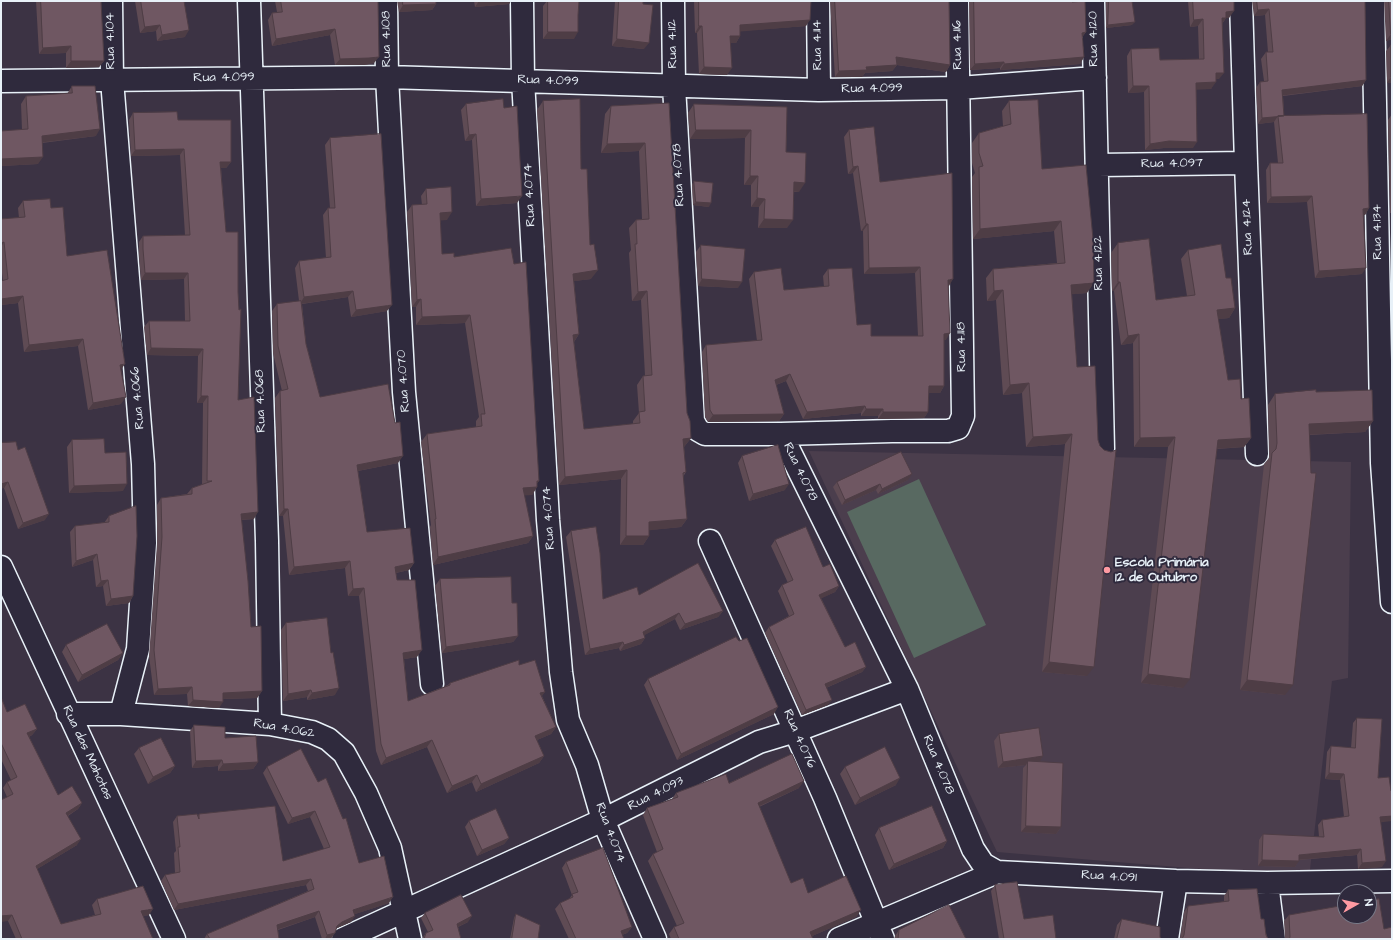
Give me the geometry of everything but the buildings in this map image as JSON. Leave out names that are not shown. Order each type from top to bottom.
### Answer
[{"type":"street","name":"Rua 4.104","points":[[111,1],[112,80]]},
{"type":"street","name":"Rua 4.068","points":[[249,1],[250,78],[267,541],[270,724]]},
{"type":"street","name":"Rua 4.108","points":[[386,1],[387,77]]},
{"type":"street","name":"Rua 4.074","points":[[522,1],[523,80],[548,520],[561,672],[568,720],[587,765],[603,820],[655,939]]},
{"type":"street","name":"Rua 4.112","points":[[672,1],[674,86]]},
{"type":"street","name":"Rua 4.114","points":[[818,1],[819,90]]},
{"type":"street","name":"Rua 4.116","points":[[957,1],[959,88]]},
{"type":"street","name":"Rua 4.120","points":[[1093,1],[1095,78]]},
{"type":"street","name":"Rua 4.124","points":[[1242,1],[1246,163],[1257,454]]},
{"type":"street","name":"Rua 4.134","points":[[1373,1],[1392,602]]},
{"type":"street","name":"Rua 4.099","points":[[1,81],[387,77],[819,90],[959,88],[1095,78]]},
{"type":"street","name":"Rua 4.070","points":[[387,77],[404,392],[432,684]]},
{"type":"street","name":"Rua 4.122","points":[[1095,78],[1103,449]]},
{"type":"street","name":"Rua 4.066","points":[[112,80],[143,464],[145,543],[138,649],[121,714]]},
{"type":"street","name":"Rua 4.078","points":[[674,86],[693,421],[698,430],[704,434],[781,434],[907,689],[973,849],[983,864],[997,872]]},
{"type":"street","name":"Rua 4.118","points":[[781,434],[948,431],[958,428],[963,416],[959,88]]},
{"type":"street","name":"Rua 4.097","points":[[1098,165],[1246,163]]},
{"type":"street","name":"Rua 4.076","points":[[710,541],[826,798],[879,931]]},
{"type":"street","name":"Rua das Mahotas","points":[[1,567],[68,714],[174,939]]},
{"type":"street","name":"Rua 4.093","points":[[343,939],[603,820],[758,742],[795,731],[907,689]]},
{"type":"street","name":"Rua 4.062","points":[[68,714],[121,714],[270,724],[312,732],[328,739],[344,753],[366,793],[390,848],[410,939]]},
{"type":"street","name":"Rua 4.091","points":[[839,939],[879,931],[997,872],[1176,881],[1267,883],[1392,881]]},
{"type":"street","points":[[1167,939],[1176,881]]},
{"type":"street","points":[[1267,883],[1274,939]]},
{"type":"shaded area","name":"Escola Primária 12 de Outubro","points":[[809,451],[1351,462],[1348,678],[1332,681],[1309,878],[997,852]]},
{"type":"green space","points":[[919,479],[986,625],[914,658],[847,512]]},
{"type":"place","name":"Escola Primária 12 de Outubro","points":[[1107,570]]}]
